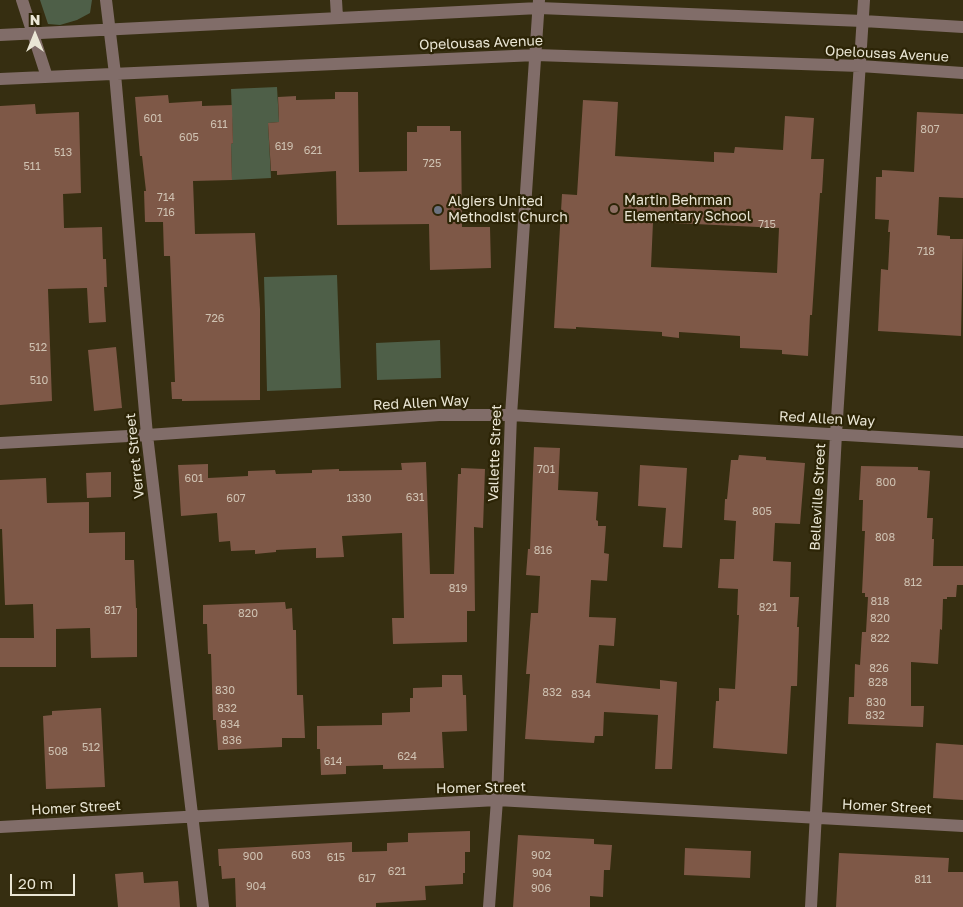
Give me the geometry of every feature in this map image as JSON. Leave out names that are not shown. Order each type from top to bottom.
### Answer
[{"type":"street","points":[[22,0],[47,77]]},
{"type":"street","name":"Verret Street","points":[[106,0],[115,74],[147,435],[203,907]]},
{"type":"street","points":[[336,0],[337,17]]},
{"type":"street","name":"Belleville Street","points":[[811,907],[836,434],[864,0]]},
{"type":"street","points":[[0,35],[539,4],[963,27]]},
{"type":"street","name":"Vallette Street","points":[[489,907],[497,800],[511,415],[539,4]]},
{"type":"street","name":"Opelousas Avenue","points":[[0,79],[536,55],[860,66],[963,73]]},
{"type":"street","name":"Red Allen Way","points":[[0,443],[439,415],[511,415],[963,442]]},
{"type":"street","name":"Homer Street","points":[[0,827],[497,800],[963,826]]},
{"type":"green space","points":[[40,0],[92,0],[90,13],[77,20],[60,25],[48,24]]},
{"type":"green space","points":[[277,87],[279,122],[268,123],[271,178],[232,180],[231,89]]},
{"type":"green space","points":[[337,275],[341,388],[267,391],[264,277]]},
{"type":"green space","points":[[440,340],[441,378],[377,380],[376,343]]},
{"type":"building","points":[[335,92],[358,92],[359,172],[407,171],[407,132],[417,132],[417,126],[450,126],[450,131],[461,131],[462,227],[490,227],[491,268],[430,270],[429,224],[337,225],[336,171],[277,175],[277,171],[271,171],[268,123],[279,122],[278,97],[296,96],[296,100],[335,99]]},
{"type":"building","points":[[168,95],[169,103],[202,101],[202,106],[232,105],[232,180],[193,181],[195,234],[255,233],[260,309],[260,400],[182,401],[182,399],[172,399],[171,382],[175,382],[170,256],[164,256],[163,222],[145,222],[144,191],[146,191],[142,156],[140,156],[135,97]]},
{"type":"building","points":[[583,100],[618,102],[615,156],[714,162],[714,152],[734,153],[735,147],[783,150],[785,116],[814,118],[811,159],[824,159],[808,356],[782,354],[782,350],[740,348],[740,336],[679,332],[679,338],[662,336],[662,332],[576,327],[576,329],[554,328],[562,194],[577,195]],"holes":[[[653,222],[779,228],[777,273],[651,267]]]},
{"type":"building","points":[[35,104],[36,114],[79,112],[81,193],[63,194],[64,228],[102,227],[103,259],[106,259],[107,287],[104,287],[106,322],[89,323],[87,288],[48,289],[52,401],[0,405],[0,106]]},
{"type":"building","points":[[917,112],[963,114],[963,198],[939,197],[937,235],[950,236],[950,239],[963,239],[961,336],[878,331],[881,269],[888,270],[890,232],[888,232],[889,220],[875,219],[876,177],[882,177],[882,170],[914,172]]},
{"type":"building","points":[[116,347],[122,408],[94,411],[88,350]]},
{"type":"building","points":[[534,447],[560,448],[558,490],[598,492],[596,520],[598,521],[598,526],[606,526],[604,553],[609,554],[607,581],[591,580],[589,617],[616,618],[614,646],[599,645],[596,683],[660,689],[660,680],[677,682],[672,769],[655,769],[658,715],[604,712],[603,736],[595,736],[594,743],[525,739],[530,674],[526,674],[531,613],[538,613],[540,576],[526,575],[528,549],[530,549]]},
{"type":"building","points":[[739,455],[766,457],[766,460],[805,463],[800,524],[775,523],[773,561],[791,562],[790,597],[799,597],[797,686],[791,686],[787,754],[713,748],[716,701],[719,701],[719,688],[735,689],[739,615],[737,615],[738,589],[718,588],[720,559],[734,559],[736,521],[724,520],[725,499],[727,499],[731,460],[738,460]]},
{"type":"building","points":[[426,462],[430,574],[454,574],[458,474],[461,474],[461,468],[485,469],[483,528],[474,527],[475,611],[467,611],[467,642],[393,644],[392,618],[404,618],[402,533],[342,536],[344,557],[316,558],[316,548],[276,550],[276,552],[255,554],[255,550],[231,551],[230,541],[219,542],[217,513],[181,516],[178,465],[208,464],[208,478],[248,476],[248,471],[275,470],[276,474],[312,473],[312,470],[339,469],[339,471],[402,470],[401,463]]},
{"type":"building","points":[[640,465],[687,468],[682,548],[663,547],[666,508],[638,506]]},
{"type":"building","points":[[861,466],[918,467],[918,470],[930,471],[927,518],[933,518],[933,566],[963,566],[963,585],[957,585],[956,597],[943,599],[938,664],[911,662],[911,706],[924,706],[923,727],[848,724],[849,697],[854,697],[855,664],[860,665],[862,632],[866,632],[868,597],[865,597],[865,593],[862,593],[865,531],[862,531],[863,500],[859,500]]},
{"type":"building","points":[[111,472],[111,497],[87,498],[86,473]]},
{"type":"building","points":[[46,478],[47,503],[89,502],[89,533],[125,532],[125,560],[134,560],[137,608],[137,657],[91,658],[90,628],[56,629],[56,667],[0,667],[0,638],[34,638],[33,604],[5,605],[2,529],[0,529],[0,480]]},
{"type":"building","points":[[285,602],[286,609],[292,608],[293,630],[296,630],[297,695],[303,695],[305,738],[282,738],[282,747],[218,750],[216,720],[213,720],[211,654],[208,654],[207,624],[203,624],[203,605]]},
{"type":"building","points":[[442,675],[462,675],[463,695],[466,695],[467,731],[442,732],[444,768],[383,769],[383,765],[346,766],[346,774],[321,775],[320,749],[317,749],[317,726],[382,725],[382,713],[410,712],[410,698],[413,698],[413,688],[442,687]]},
{"type":"building","points":[[101,708],[105,787],[46,789],[43,716],[52,715],[52,711]]},
{"type":"building","points":[[936,743],[963,745],[963,800],[933,798]]},
{"type":"building","points":[[470,831],[470,852],[465,852],[463,884],[425,886],[426,900],[376,903],[376,907],[236,907],[235,878],[222,879],[221,866],[219,866],[218,849],[352,842],[352,852],[387,851],[387,843],[408,842],[408,833]]},
{"type":"building","points":[[518,835],[594,839],[594,844],[612,845],[610,870],[604,870],[603,897],[590,896],[590,907],[513,907]]},
{"type":"building","points":[[685,848],[751,851],[750,878],[684,875]]},
{"type":"building","points":[[839,853],[949,858],[948,872],[963,872],[963,907],[836,907]]},
{"type":"building","points":[[143,872],[144,883],[178,881],[180,907],[118,907],[115,874]]},
{"type":"place","name":"Martin Behrman Elementary School","points":[[614,209]]},
{"type":"place","name":"Algiers United Methodist Church","points":[[438,210]]}]
